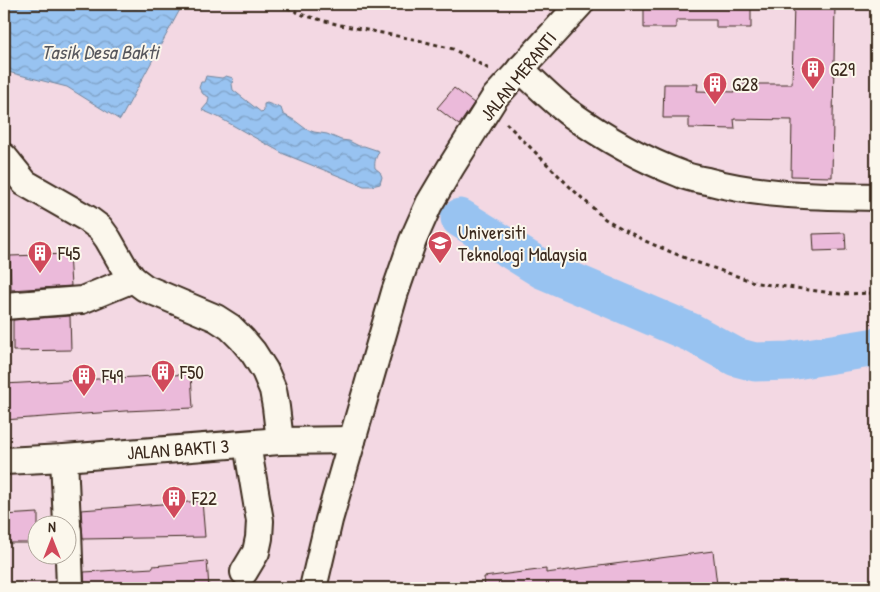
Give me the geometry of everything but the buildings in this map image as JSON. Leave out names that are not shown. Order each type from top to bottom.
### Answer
[{"type":"street","name":"JALAN MERANTI","points":[[312,588],[329,520],[395,292],[413,240],[429,204],[495,97],[572,7]]},
{"type":"street","points":[[515,75],[606,138],[645,159],[682,175],[723,186],[767,192],[821,196],[876,197]]},
{"type":"street","points":[[4,157],[24,182],[100,228],[124,267],[133,279],[144,288],[216,318],[230,327],[242,339],[254,352],[273,390],[280,441]]},
{"type":"street","points":[[4,306],[82,300],[133,279]]},
{"type":"street","name":"JALAN BAKTI 3","points":[[4,461],[280,441],[352,440]]},
{"type":"street","points":[[244,572],[256,552],[260,521],[247,444]]},
{"type":"street","points":[[64,458],[67,514]]},
{"type":"street","points":[[69,564],[70,588]]},
{"type":"path","points":[[280,4],[303,15],[340,25],[418,40],[453,49],[515,75]]},
{"type":"path","points":[[489,107],[605,219],[645,242],[690,260],[757,282],[840,294],[876,293]]},
{"type":"shaded area","name":"Universiti Teknologi Malaysia","points":[[4,4],[876,4],[876,588],[4,588]]},
{"type":"water","name":"Tasik Desa Bakti","points":[[4,4],[183,4],[120,120],[67,87],[4,71]]},
{"type":"water","points":[[206,76],[233,78],[233,90],[262,113],[264,111],[264,104],[267,103],[281,108],[283,114],[306,129],[379,151],[375,168],[382,177],[380,184],[364,186],[284,154],[202,110],[208,103],[209,97],[203,94],[199,88]]},
{"type":"waterway","points":[[460,218],[542,269],[692,333],[736,357],[755,362],[789,361],[876,347]]},
{"type":"place","name":"G29","points":[[813,90]]},
{"type":"place","name":"G28","points":[[715,105]]},
{"type":"place","name":"Universiti Teknologi Malaysia","points":[[440,264]]},
{"type":"place","name":"F45","points":[[40,274]]},
{"type":"place","name":"F50","points":[[163,393]]},
{"type":"place","name":"F49","points":[[84,397]]},
{"type":"place","name":"F22","points":[[174,519]]}]
